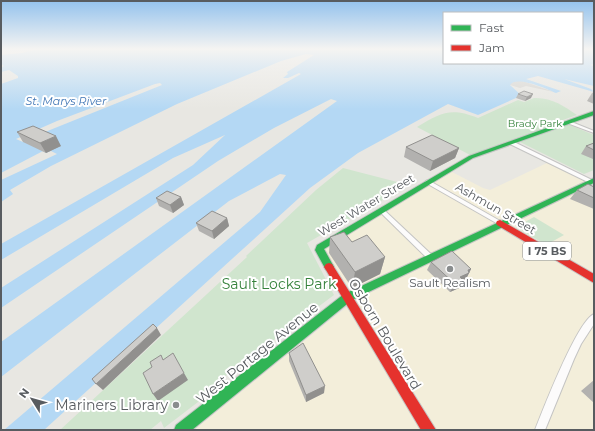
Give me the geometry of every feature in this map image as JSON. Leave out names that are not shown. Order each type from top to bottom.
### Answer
[{"type":"street","name":"West Water Street","points":[[320,250],[323,244],[471,157],[594,113]]},
{"type":"street","points":[[568,122],[594,132]]},
{"type":"street","points":[[512,143],[593,181]]},
{"type":"street","name":"West Portage Avenue","points":[[181,430],[348,297],[431,258],[500,223],[593,181]]},
{"type":"street","name":"Ashmun Street","points":[[428,182],[594,279]]},
{"type":"street","points":[[382,210],[431,258]]},
{"type":"street","name":"Osborn Boulevard","points":[[320,250],[429,430]]},
{"type":"street","points":[[540,430],[579,341],[586,327],[594,318]]},
{"type":"shaded area","points":[[520,80],[554,92],[526,86],[520,88],[510,85],[510,83]]},
{"type":"shaded area","points":[[549,162],[594,186],[594,430],[194,430],[335,316],[357,300],[325,252],[325,247],[331,242],[452,172],[490,190]]},
{"type":"green space","name":"Brady Park","points":[[534,98],[546,99],[567,108],[577,115],[560,121],[594,135],[594,170],[584,174],[514,139],[472,156],[417,127],[439,115],[446,113],[460,113],[478,118],[518,100],[524,102]]},
{"type":"green space","name":"Sault Locks Park","points":[[343,168],[401,183],[392,188],[397,192],[307,243],[334,295],[200,395],[202,399],[164,428],[161,421],[150,430],[60,430],[247,257],[246,256],[316,190]]},
{"type":"green space","points":[[534,217],[564,235],[546,245],[516,227]]},
{"type":"water","name":"St. Marys River","points":[[1,69],[261,69],[177,104],[51,166],[10,190],[13,194],[1,202],[1,180],[57,154],[51,151],[46,153],[43,151],[1,173],[1,84],[18,78],[18,76],[9,70],[1,72]]},
{"type":"water","name":"St. Marys River","points":[[292,69],[594,69],[594,86],[564,79],[591,89],[594,92],[538,76],[526,79],[561,91],[556,93],[525,82],[513,82],[510,85],[521,95],[516,98],[478,115],[448,104],[358,153],[310,188],[44,430],[4,430],[260,212],[286,175],[280,174],[229,201],[1,377],[1,342],[337,101],[331,99],[274,128],[218,161],[1,308],[1,288],[193,165],[225,135],[173,158],[1,260],[1,244],[301,74],[299,73],[288,78],[283,78],[288,74],[287,72]]},
{"type":"pier","points":[[160,83],[162,85],[23,142],[16,139],[57,121]]},
{"type":"building","points":[[524,91],[533,94],[527,97],[518,94]]},
{"type":"building","points":[[33,126],[56,136],[40,143],[17,132]]},
{"type":"building","points":[[432,135],[459,148],[433,161],[406,147]]},
{"type":"building","points":[[594,143],[594,150],[586,146]]},
{"type":"building","points":[[588,184],[594,187],[594,198],[577,190]]},
{"type":"building","points":[[167,191],[181,197],[170,205],[156,198]]},
{"type":"building","points":[[212,211],[227,218],[212,231],[196,223]]},
{"type":"building","points":[[344,232],[352,242],[367,235],[385,257],[355,272],[330,237]]},
{"type":"building","points":[[452,251],[471,269],[468,270],[469,273],[460,277],[463,280],[455,284],[431,262]]},
{"type":"building","points":[[153,324],[157,328],[96,384],[92,379]]},
{"type":"building","points":[[303,343],[325,386],[306,395],[289,353]]},
{"type":"building","points":[[173,353],[184,373],[153,394],[143,373],[152,367],[150,362],[161,355],[163,360]]},
{"type":"traffic: fast","points":[[329,267],[319,250],[320,247],[471,157],[594,113]]},
{"type":"traffic: fast","points":[[181,430],[348,297],[594,180]]},
{"type":"traffic: jam","points":[[500,223],[594,279]]},
{"type":"traffic: jam","points":[[329,267],[429,430]]},
{"type":"place","name":"Sault Realism","points":[[450,269]]},
{"type":"place","name":"Mariners Library","points":[[176,405]]}]
